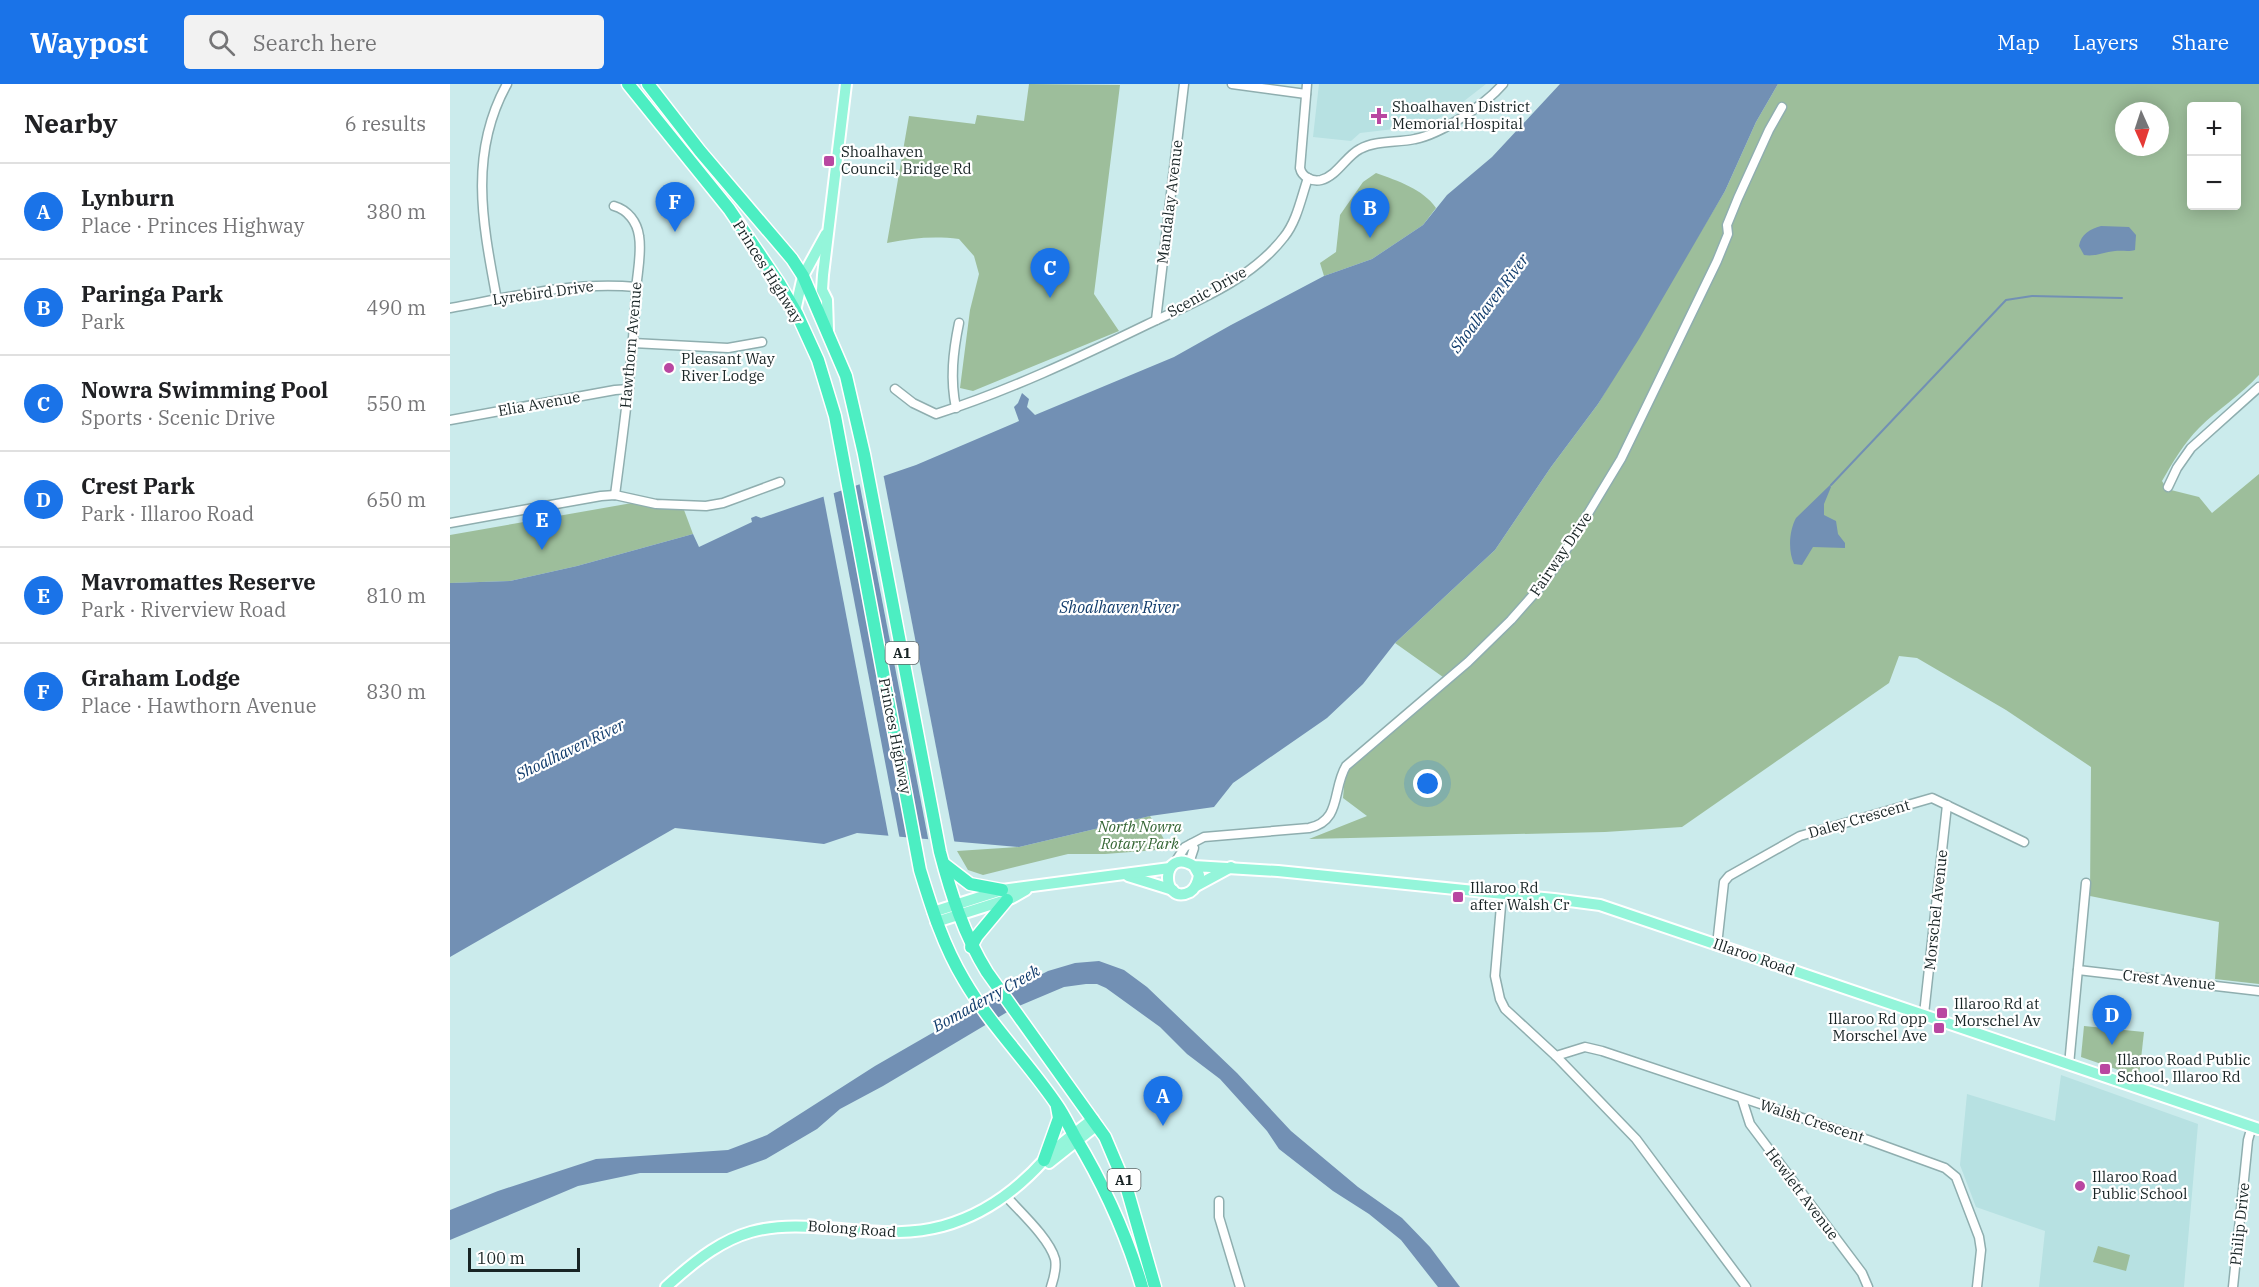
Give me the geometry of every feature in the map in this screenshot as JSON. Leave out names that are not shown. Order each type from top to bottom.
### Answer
[{"type":"highway","name":"Princes Highway","points":[[628,84],[729,209],[795,311],[810,342],[835,416],[918,855],[934,917],[949,952],[976,998],[1057,1105],[1076,1137],[1119,1217],[1142,1287]]},
{"type":"highway","name":"Princes Highway","points":[[648,84],[700,151],[777,239],[803,276],[828,332],[846,376],[864,454],[941,858],[957,910],[971,947],[1105,1137],[1122,1174],[1155,1287]]},
{"type":"highway","points":[[941,858],[970,884],[1005,895],[971,947]]},
{"type":"highway","points":[[1041,1164],[1059,1118],[1057,1105]]},
{"type":"main road","points":[[828,332],[827,300],[822,290],[846,84]]},
{"type":"main road","points":[[795,311],[803,276],[829,227]]},
{"type":"main road","name":"Illaroo Road","points":[[934,917],[1031,887],[1068,880],[1125,875],[1183,862],[1600,905],[2255,1128]]},
{"type":"main road","points":[[1191,864],[1199,875],[1196,886]]},
{"type":"main road","points":[[1172,866],[1167,877],[1173,890]]},
{"type":"main road","name":"Illaroo Road","points":[[1125,875],[1182,894],[1188,893],[1196,886],[1231,867]]},
{"type":"main road","name":"Bolong Road","points":[[666,1287],[712,1248],[755,1230],[797,1225],[876,1232],[916,1232],[954,1223],[991,1205],[1005,1195],[1095,1122]]},
{"type":"street","points":[[497,300],[484,229],[481,182],[490,126],[507,84]]},
{"type":"street","name":"Mandalay Avenue","points":[[1156,320],[1184,84]]},
{"type":"street","points":[[1232,84],[1306,89],[1300,168],[1308,178],[1318,180],[1324,179],[1352,154],[1367,146],[1415,140],[1444,129],[1489,97],[1503,84]]},
{"type":"street","name":"Fairway Drive","points":[[1191,844],[1204,837],[1309,828],[1322,823],[1331,814],[1339,781],[1346,766],[1468,662],[1511,620],[1542,585],[1600,495],[1642,420],[1708,282],[1728,234],[1727,225],[1738,198],[1782,107]]},
{"type":"street","name":"Scenic Drive","points":[[895,389],[913,403],[936,414],[956,408],[1086,354],[1233,281],[1270,253],[1285,237],[1294,221],[1308,178]]},
{"type":"street","name":"Hawthorn Avenue","points":[[615,206],[628,213],[639,236],[629,389],[615,495]]},
{"type":"street","name":"Lyrebird Drive","points":[[450,308],[557,289],[593,285],[636,286]]},
{"type":"street","points":[[956,408],[952,386],[953,351],[959,323]]},
{"type":"street","points":[[633,343],[728,348],[762,342]]},
{"type":"street","points":[[2168,487],[2177,468],[2191,448],[2259,387]]},
{"type":"street","name":"Elia Avenue","points":[[450,420],[629,389]]},
{"type":"street","points":[[450,524],[615,495],[656,504],[706,506],[723,503],[780,482]]},
{"type":"street","name":"Daley Crescent","points":[[1717,945],[1724,882],[1729,876],[1800,836],[1932,798],[2024,842]]},
{"type":"street","name":"Morschel Avenue","points":[[1924,1014],[1947,805]]},
{"type":"street","points":[[1172,866],[1185,847],[1191,844],[1194,848],[1191,864]]},
{"type":"street","points":[[2069,1065],[2086,884]]},
{"type":"street","points":[[1502,894],[1495,976],[1500,999],[1505,1009],[1556,1056],[1636,1138],[1746,1287]]},
{"type":"street","name":"Crest Avenue","points":[[2078,970],[2259,991]]},
{"type":"street","name":"Walsh Crescent","points":[[1556,1056],[1585,1047],[1602,1051],[1945,1168],[1956,1177],[1979,1237],[1981,1250],[1977,1287]]},
{"type":"street","name":"Hewlett Avenue","points":[[1742,1099],[1750,1124],[1862,1273],[1868,1287]]},
{"type":"street","name":"Philip Drive","points":[[2233,1287],[2248,1140],[2255,1128]]},
{"type":"street","points":[[1005,1195],[1050,1248],[1056,1261],[1051,1287]]},
{"type":"street","points":[[1219,1201],[1219,1217],[1240,1287]]},
{"type":"shaded area","name":"Shoalhaven District Memorial Hospital","points":[[1319,84],[1486,84],[1428,125],[1360,133],[1351,141],[1313,137]]},
{"type":"shaded area","name":"Illaroo Road Public School","points":[[2061,1075],[2198,1124],[2184,1287],[2039,1287],[2045,1231],[1976,1207],[1960,1165],[1967,1094],[2055,1121]]},
{"type":"green space","points":[[1029,84],[1120,85],[1094,294],[1119,331],[973,391],[960,388],[970,310],[979,274],[974,256],[959,239],[923,238],[887,243],[909,116],[975,124],[977,115],[1024,121]]},
{"type":"green space","points":[[1778,84],[2259,84],[2259,375],[2194,434],[2162,481],[2167,489],[2199,497],[2212,513],[2259,474],[2259,984],[2215,979],[2219,922],[2090,896],[2091,767],[2006,710],[1917,658],[1899,656],[1889,683],[1682,827],[1605,832],[1309,839],[1367,816],[1343,798],[1345,775],[1358,758],[1450,682],[1395,643],[1495,550],[1551,467],[1598,404],[1725,191],[1756,122]]},
{"type":"green space","points":[[1376,173],[1417,191],[1431,201],[1436,208],[1423,225],[1372,259],[1324,276],[1320,263],[1336,252],[1340,215],[1363,182]]},
{"type":"green space","points":[[632,503],[684,510],[693,534],[577,566],[510,581],[450,583],[450,535]]},
{"type":"green space","name":"North Nowra Rotary Park","points":[[1150,816],[1170,849],[1105,854],[1068,854],[983,875],[968,870],[957,851],[1019,847]]},
{"type":"green space","points":[[2084,1026],[2144,1032],[2139,1077],[2081,1057]]},
{"type":"green space","points":[[2098,1246],[2130,1255],[2126,1271],[2093,1262]]},
{"type":"water","name":"Shoalhaven River","points":[[1560,84],[1778,84],[1756,122],[1725,191],[1639,339],[1598,404],[1551,467],[1495,550],[1395,643],[1363,684],[1327,718],[1233,783],[1214,807],[1150,816],[1019,847],[857,833],[824,844],[675,828],[450,957],[450,583],[510,581],[577,566],[693,534],[699,547],[752,522],[751,518],[756,516],[761,518],[916,465],[1019,421],[1014,407],[1022,393],[1029,399],[1027,407],[1035,415],[1174,357],[1324,276],[1372,259],[1423,225],[1447,195],[1492,157]]},
{"type":"water","points":[[2101,226],[2129,227],[2136,235],[2135,250],[2084,255],[2079,246],[2082,238],[2090,230]]},
{"type":"water","points":[[1830,485],[1824,504],[1824,515],[1836,521],[1838,534],[1845,543],[1845,548],[1813,547],[1802,565],[1794,564],[1790,541],[1796,518]]},
{"type":"water","points":[[1099,961],[1124,970],[1147,987],[1237,1073],[1291,1131],[1358,1187],[1402,1218],[1430,1247],[1460,1287],[1438,1287],[1401,1240],[1279,1149],[1267,1131],[1220,1079],[1187,1054],[1160,1027],[1097,984],[1064,987],[1014,1008],[840,1109],[817,1129],[766,1159],[727,1173],[640,1173],[578,1186],[450,1240],[450,1210],[498,1191],[596,1159],[728,1150],[767,1135],[875,1066],[967,1013],[1048,971],[1075,963]]},
{"type":"pier","points":[[883,473],[955,845],[929,843],[859,481]]},
{"type":"pier","points":[[833,490],[900,840],[889,839],[823,494]]},
{"type":"waterway","points":[[1831,485],[2006,300],[2032,296],[2122,298]]},
{"type":"place","name":"Shoalhaven District Memorial Hospital","points":[[1379,116]]},
{"type":"place","name":"Shoalhaven Council, Bridge Rd","points":[[829,161]]},
{"type":"place","name":"Graham Lodge","points":[[675,232]]},
{"type":"place","name":"Paringa Park","points":[[1370,238]]},
{"type":"place","name":"Nowra Swimming Pool","points":[[1050,298]]},
{"type":"place","name":"Pleasant Way River Lodge","points":[[669,368]]},
{"type":"place","name":"Mavromattes Reserve","points":[[542,550]]},
{"type":"place","name":"Illaroo Rd after Walsh Cr","points":[[1458,897]]},
{"type":"place","name":"Illaroo Rd at Morschel Av","points":[[1942,1013]]},
{"type":"place","name":"Illaroo Rd opp Morschel Ave","points":[[1939,1028]]},
{"type":"place","name":"Crest Park","points":[[2112,1045]]},
{"type":"place","name":"Illaroo Road Public School, Illaroo Rd","points":[[2105,1069]]},
{"type":"place","name":"Lynburn","points":[[1163,1126]]},
{"type":"place","name":"Illaroo Road Public School","points":[[2080,1186]]},
{"type":"water label","name":"Bomaderry Creek","points":[[986,998]]}]
